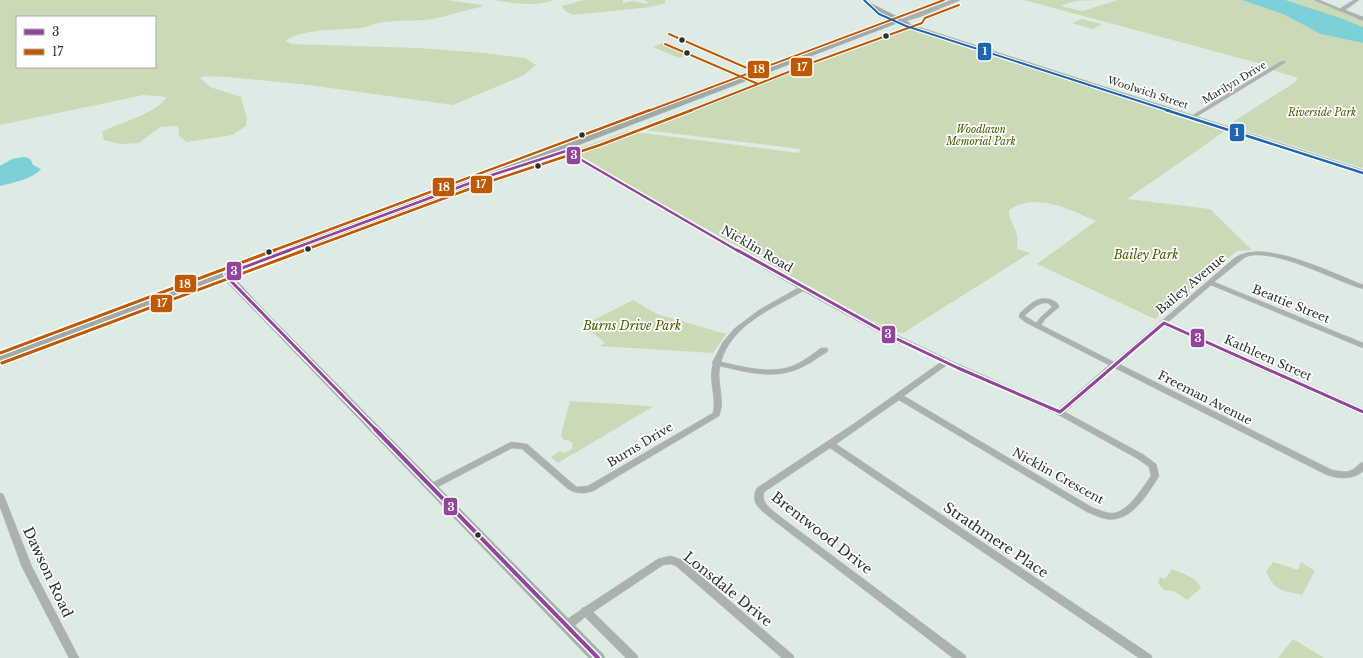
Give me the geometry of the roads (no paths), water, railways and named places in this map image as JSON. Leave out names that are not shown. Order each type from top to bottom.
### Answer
[{"type":"main road","name":"Woolwich Street","points":[[864,0],[879,14],[927,32],[1363,173]]},
{"type":"main road","points":[[0,358],[902,23],[920,18],[920,15],[957,0]]},
{"type":"main road","points":[[226,274],[253,304],[598,658]]},
{"type":"street","points":[[1316,0],[1363,19]]},
{"type":"street","points":[[1341,10],[1357,0]]},
{"type":"street","name":"Marilyn Drive","points":[[1192,117],[1284,62]]},
{"type":"street","name":"Nicklin Road","points":[[563,150],[804,288],[898,340],[946,362]]},
{"type":"street","name":"Bailey Avenue","points":[[1060,412],[1210,282],[1243,256],[1262,254],[1285,258],[1363,288]]},
{"type":"street","name":"Beattie Street","points":[[1210,282],[1363,346]]},
{"type":"street","name":"Burns Drive","points":[[431,487],[515,444],[524,446],[576,490],[590,489],[716,414],[718,407],[714,380],[716,363],[723,346],[740,326],[804,288]]},
{"type":"street","name":"Freeman Avenue","points":[[1037,326],[1042,318],[1056,307],[1055,304],[1048,300],[1042,300],[1022,314],[1022,317],[1027,321],[1113,365],[1330,473],[1345,476],[1358,472],[1363,465]]},
{"type":"street","name":"Kathleen Street","points":[[1164,323],[1363,412]]},
{"type":"street","points":[[716,363],[775,372],[797,367],[824,350]]},
{"type":"street","name":"Brentwood Drive","points":[[946,362],[830,444],[760,490],[758,497],[761,505],[961,658]]},
{"type":"street","name":"Nicklin Crescent","points":[[899,396],[1090,510],[1115,516],[1124,512],[1135,502],[1155,476],[1152,466],[1141,457],[1060,412],[946,362]]},
{"type":"street","name":"Strathmere Place","points":[[830,444],[1147,658]]},
{"type":"street","name":"Dawson Road","points":[[0,496],[27,567],[74,658]]},
{"type":"street","name":"Lonsdale Drive","points":[[566,625],[661,562],[671,560],[679,563],[789,658]]},
{"type":"street","points":[[585,611],[633,658]]},
{"type":"water","points":[[1242,0],[1285,0],[1340,18],[1363,27],[1363,43],[1321,34],[1283,14]]},
{"type":"water","points":[[23,157],[30,159],[33,165],[41,169],[28,178],[0,186],[0,166],[12,159]]},
{"type":"park label","name":"Riverside Park","points":[[1322,112]]},
{"type":"park label","name":"Woodlawn Memorial Park","points":[[981,134]]},
{"type":"park label","name":"Bailey Park","points":[[1146,255]]},
{"type":"park label","name":"Burns Drive Park","points":[[632,326]]}]
